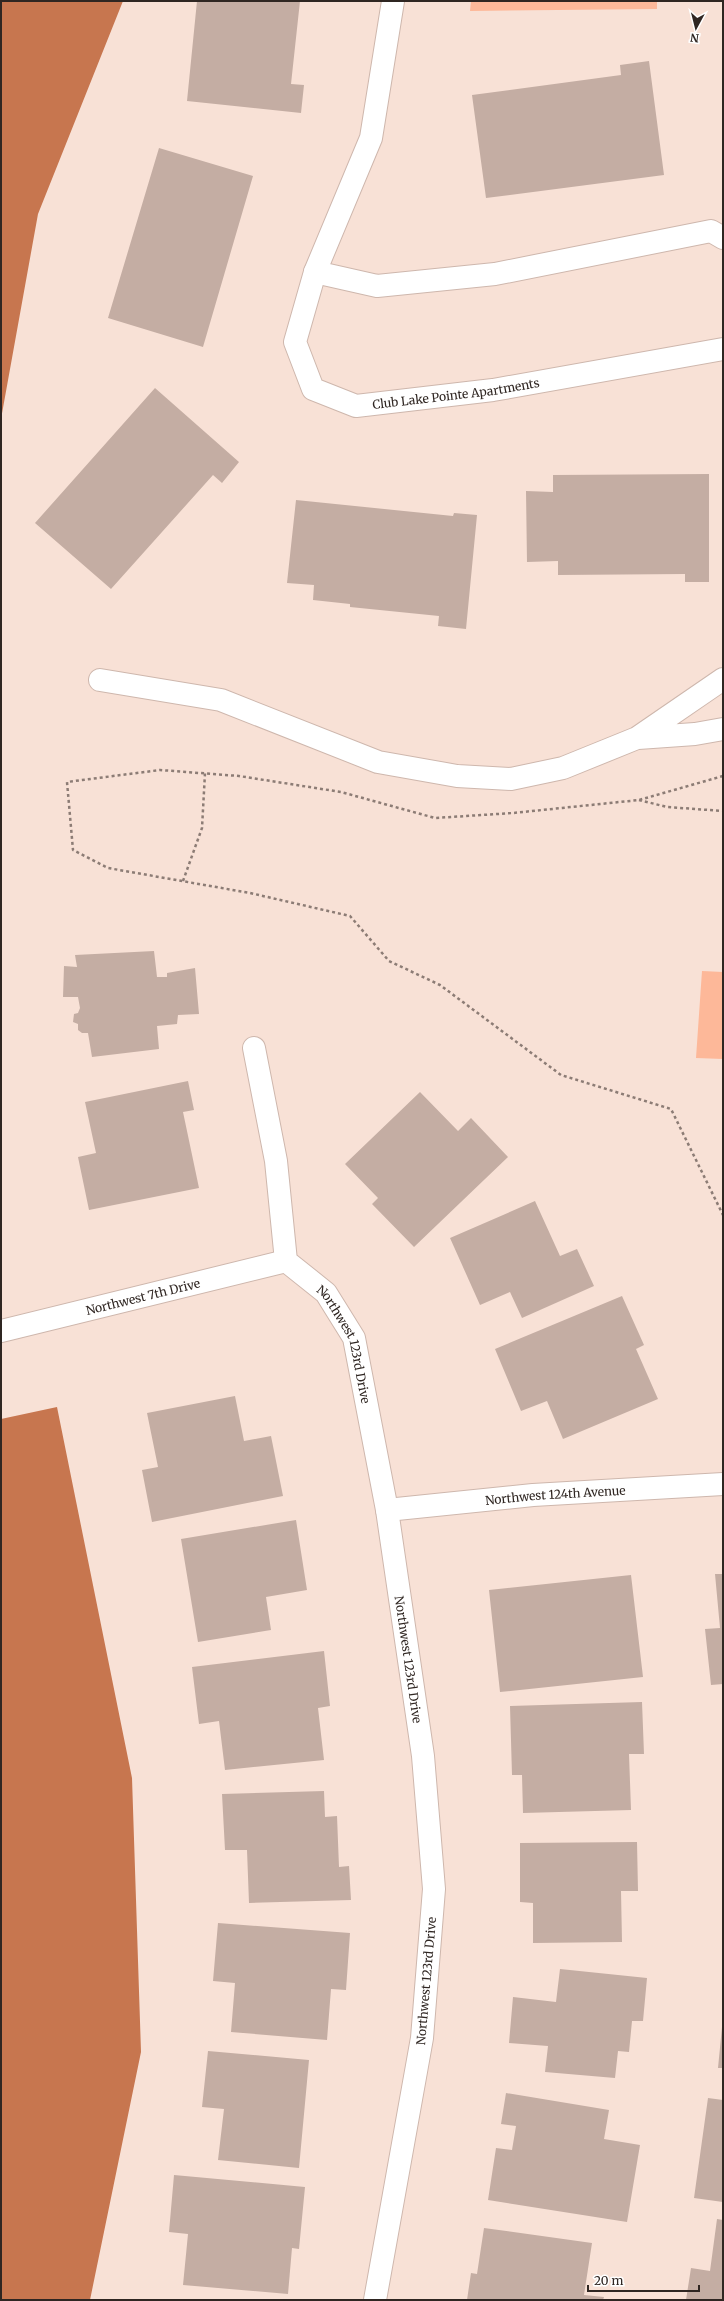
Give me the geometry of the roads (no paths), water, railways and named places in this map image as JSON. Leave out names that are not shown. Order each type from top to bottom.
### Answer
[{"type":"street","name":"Club Lake Pointe Apartments","points":[[393,1],[371,138],[315,272],[295,342],[313,389],[356,406],[493,390],[723,349]]},
{"type":"street","points":[[315,272],[377,286],[495,274],[711,231],[723,238]]},
{"type":"street","points":[[100,680],[221,700],[378,762],[457,776],[511,779],[563,768],[637,738],[723,679]]},
{"type":"street","points":[[637,738],[695,734],[723,729]]},
{"type":"street","points":[[254,1048],[276,1161],[286,1261]]},
{"type":"street","name":"Northwest 7th Drive","points":[[1,1331],[286,1261]]},
{"type":"street","name":"Northwest 123rd Drive","points":[[286,1261],[326,1293],[354,1338],[387,1510],[423,1756],[434,1889],[422,2038],[375,2300]]},
{"type":"street","name":"Northwest 124th Avenue","points":[[387,1510],[533,1495],[723,1484]]}]
